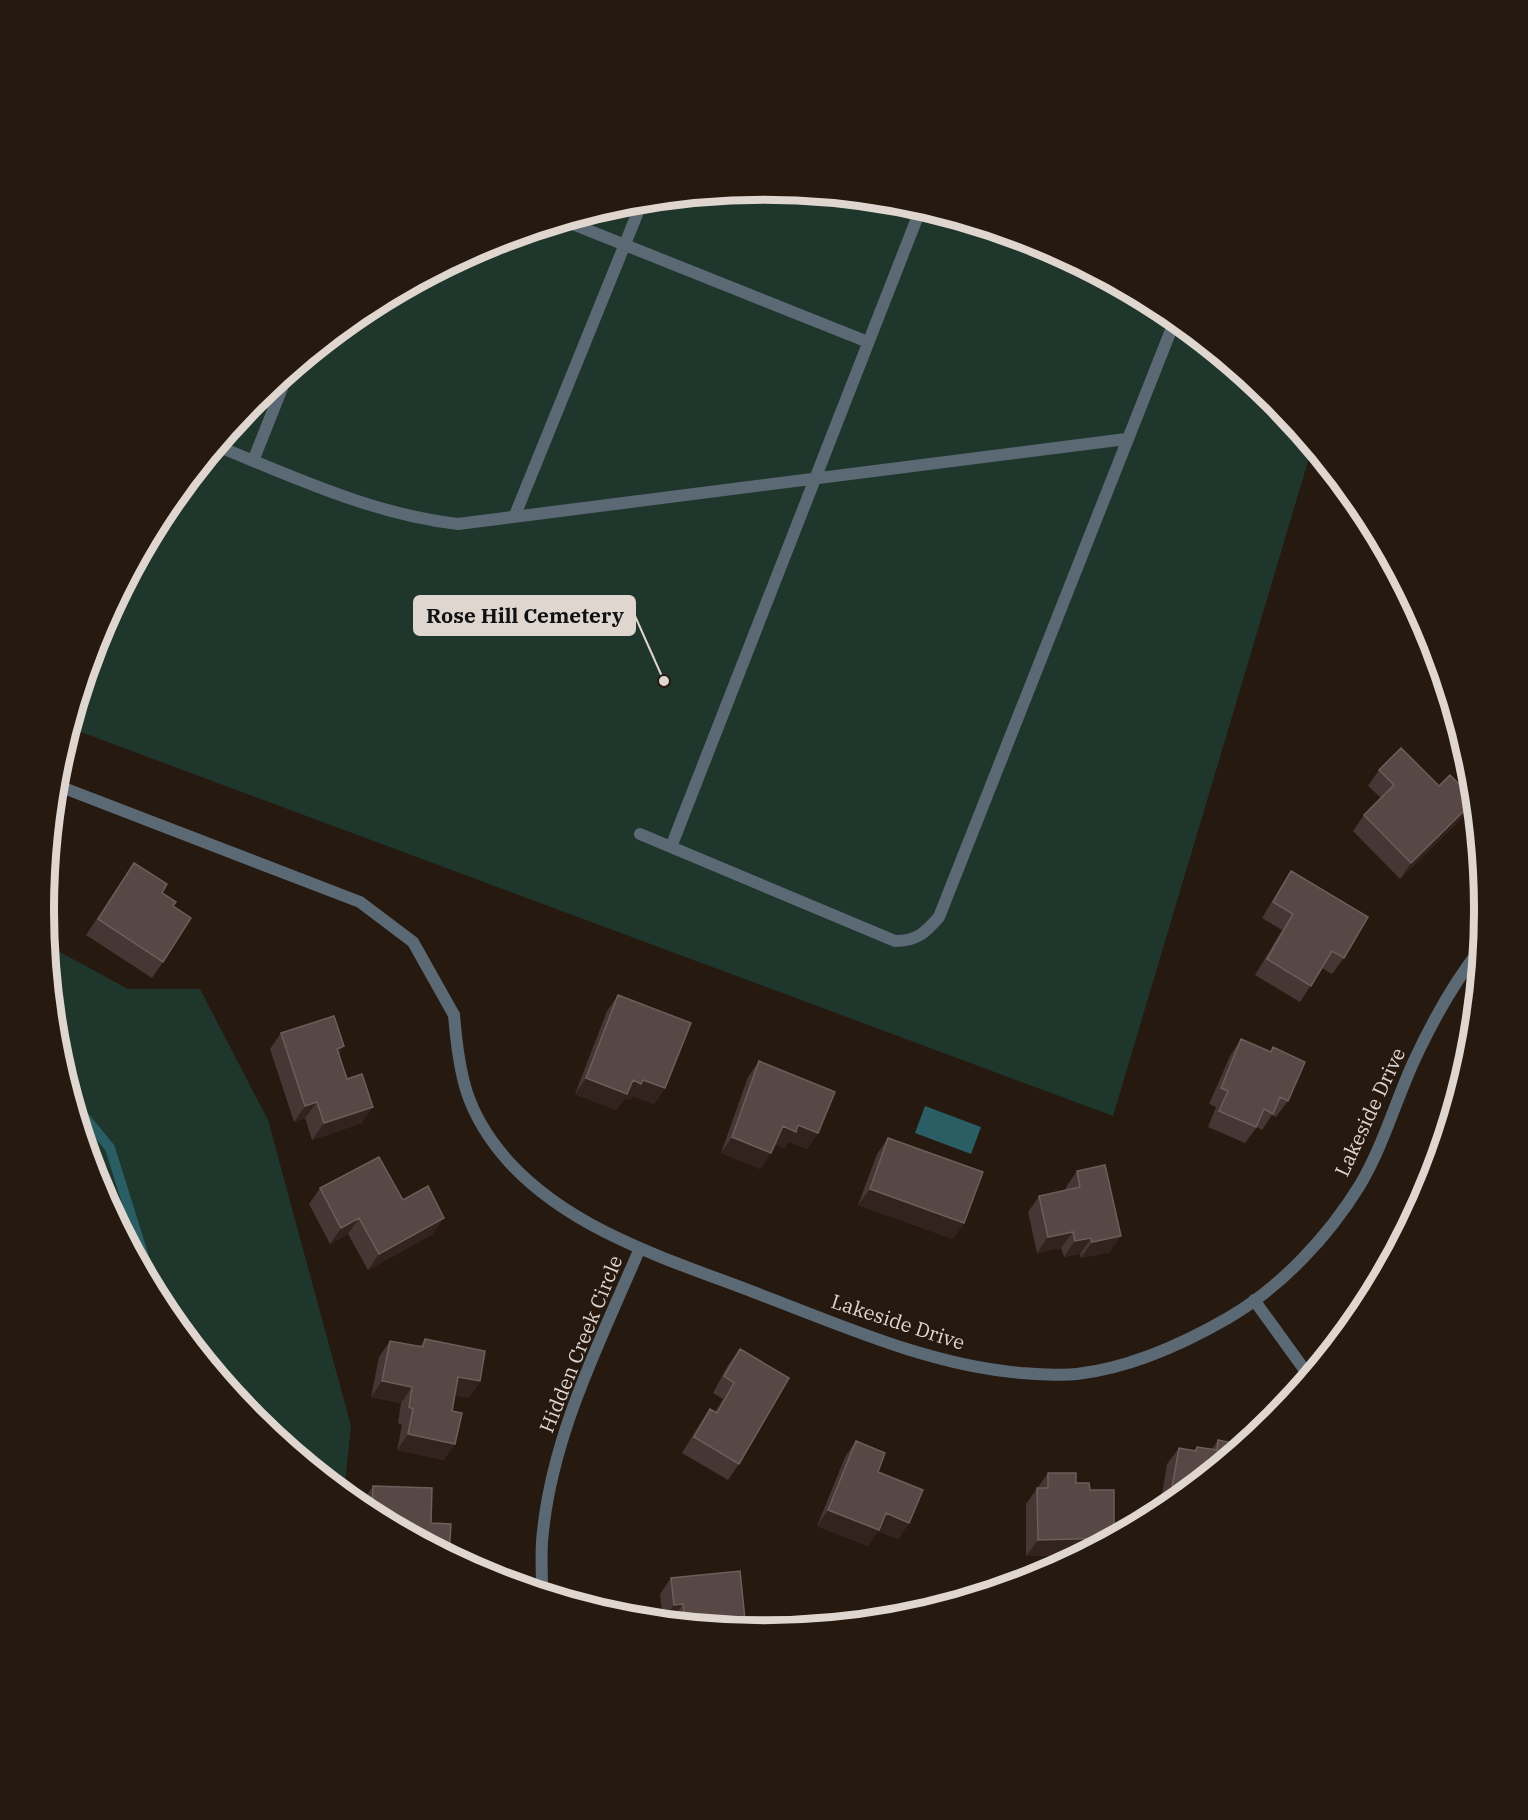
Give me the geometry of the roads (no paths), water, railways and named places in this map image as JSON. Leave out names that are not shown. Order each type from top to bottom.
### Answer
[{"type":"street","points":[[516,515],[638,212]]},
{"type":"street","points":[[671,847],[917,217]]},
{"type":"street","points":[[576,225],[868,342]]},
{"type":"street","points":[[640,834],[895,941],[913,941],[927,931],[939,917],[1171,329]]},
{"type":"street","points":[[253,461],[281,390]]},
{"type":"street","points":[[224,449],[360,504],[417,519],[458,524],[1126,439]]},
{"type":"street","name":"Hidden Creek Circle","points":[[65,788],[360,902],[412,942],[454,1014],[459,1069],[466,1095],[494,1143],[511,1164],[552,1200],[598,1228],[640,1248],[581,1386],[564,1437],[550,1489],[542,1542],[542,1584]]},
{"type":"street","name":"Lakeside Drive","points":[[640,1248],[894,1346],[945,1362],[1009,1372],[1078,1374],[1121,1365],[1181,1342],[1230,1317],[1293,1268],[1330,1228],[1360,1184],[1384,1135],[1414,1062],[1472,960]]},
{"type":"street","points":[[1254,1300],[1305,1370]]},
{"type":"water","points":[[925,1106],[981,1127],[971,1154],[915,1133]]},
{"type":"waterway","points":[[86,1119],[110,1148],[143,1254]]},
{"type":"place","name":"Rose Hill Cemetery","points":[[664,681]]}]
